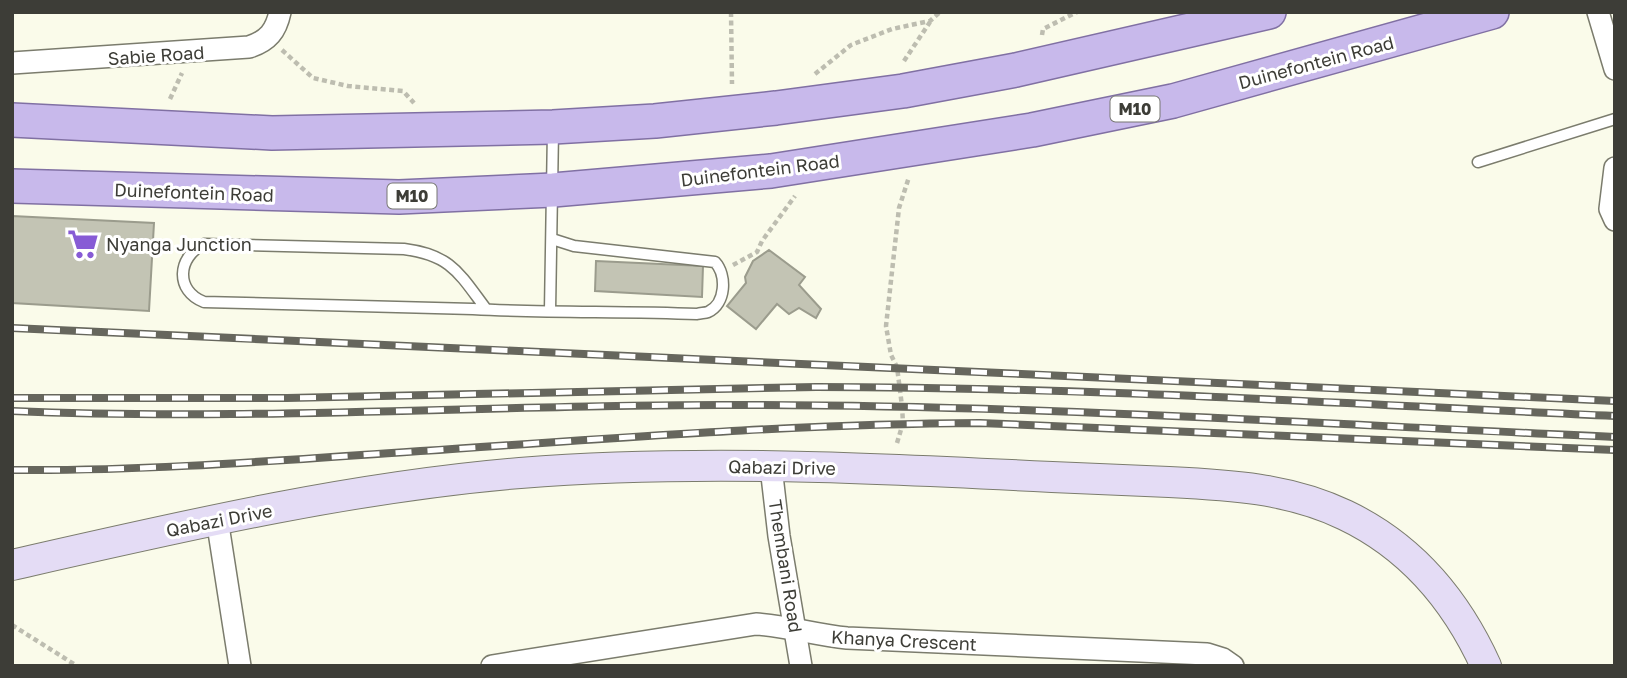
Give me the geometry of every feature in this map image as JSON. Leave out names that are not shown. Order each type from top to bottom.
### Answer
[{"type":"main road","points":[[12,120],[272,132],[553,127],[655,121],[903,91],[1016,70],[1269,12]]},
{"type":"main road","name":"Duinefontein Road","points":[[12,186],[399,197],[553,190],[771,171],[1032,130],[1172,100],[1492,12]]},
{"type":"street","points":[[270,36],[278,24],[280,12]]},
{"type":"street","points":[[1598,12],[1615,69]]},
{"type":"street","name":"Sabie Road","points":[[12,63],[235,50],[261,44],[270,36]]},
{"type":"street","points":[[1615,168],[1610,209],[1615,220]]},
{"type":"street","name":"Qabazi Drive","points":[[12,565],[217,519],[417,485],[515,474],[672,467],[893,469],[1251,487],[1280,492],[1342,513],[1368,527],[1413,561],[1434,581],[1456,610],[1486,666]]},
{"type":"street","name":"Thembani Road","points":[[771,467],[779,536],[801,666]]},
{"type":"street","points":[[217,519],[240,666]]},
{"type":"street","name":"Khanya Crescent","points":[[492,666],[756,624],[847,638],[1207,654],[1223,659],[1233,666]]},
{"type":"lane","points":[[1478,162],[1615,119]]},
{"type":"lane","points":[[550,311],[553,127]]},
{"type":"lane","points":[[486,309],[446,261],[429,252],[404,249],[204,244],[193,249],[183,273],[186,289],[192,298],[204,302],[550,311],[697,314],[709,312],[718,304],[724,279],[722,269],[715,262],[593,249],[552,239]]},
{"type":"path","points":[[731,12],[732,84]]},
{"type":"path","points":[[904,61],[930,21],[940,12]]},
{"type":"path","points":[[1041,36],[1043,29],[1077,12]]},
{"type":"path","points":[[815,74],[851,45],[892,29],[930,21]]},
{"type":"path","points":[[270,36],[289,58],[313,78],[348,86],[402,91],[414,103]]},
{"type":"path","points":[[170,99],[187,62]]},
{"type":"path","points":[[894,454],[903,423],[902,406],[897,367],[891,355],[886,326],[899,208],[909,177]]},
{"type":"path","points":[[750,258],[757,252],[796,194]]},
{"type":"path","points":[[12,625],[77,666]]},
{"type":"building","name":"Nyanga Junction","points":[[12,216],[154,223],[149,311],[12,303]]},
{"type":"building","points":[[769,250],[805,277],[799,285],[821,309],[816,318],[799,308],[789,314],[777,304],[756,329],[727,306],[746,283],[745,277],[753,261]]},
{"type":"building","points":[[596,261],[703,266],[702,297],[595,291]]},
{"type":"railway","points":[[12,328],[1615,401]]},
{"type":"railway","points":[[12,398],[287,398],[816,387],[916,388],[1216,397],[1615,416]]},
{"type":"railway","points":[[12,411],[189,414],[632,406],[833,406],[1056,411],[1615,437]]},
{"type":"railway","points":[[12,470],[187,466],[748,430],[980,423],[1615,450]]},
{"type":"place","name":"Nyanga Junction","points":[[83,244]]}]
